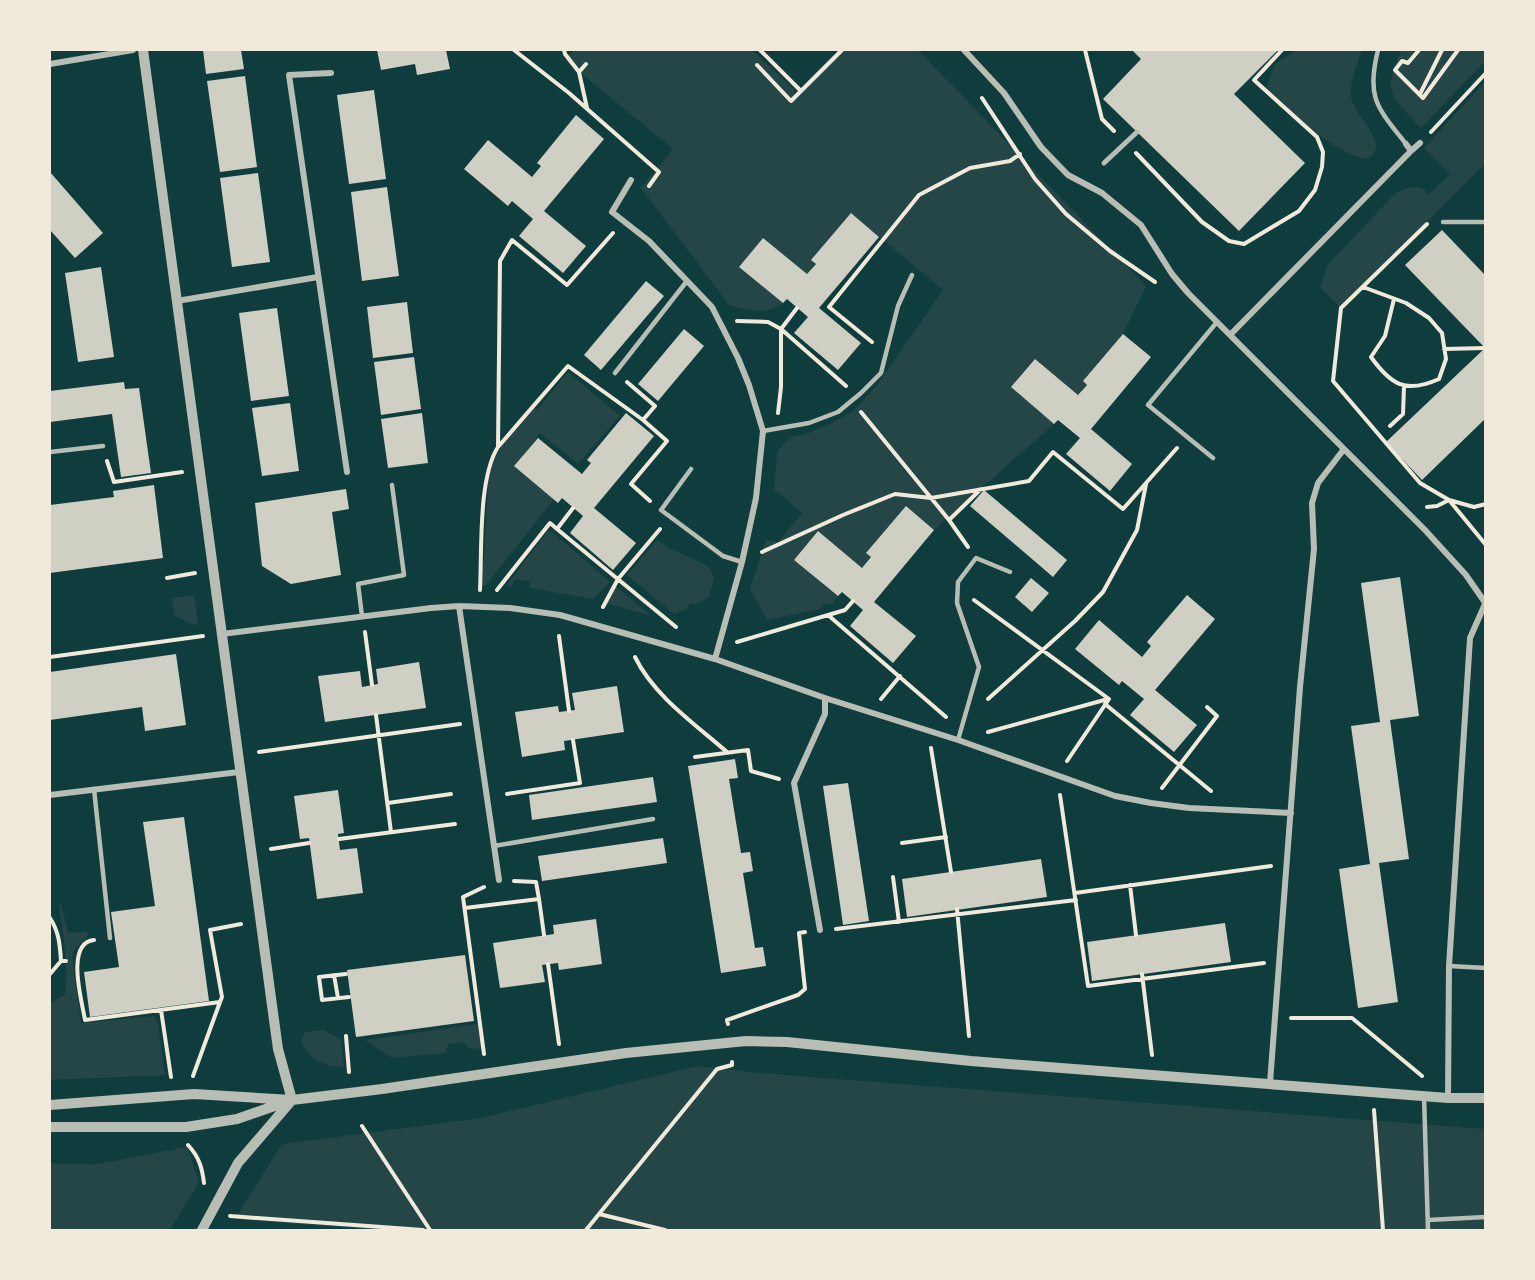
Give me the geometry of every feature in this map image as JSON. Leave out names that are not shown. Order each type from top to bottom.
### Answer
[{"type":"street","points":[[50,64],[133,50]]},
{"type":"street","points":[[143,50],[277,1041],[292,1100]]},
{"type":"street","points":[[964,50],[1004,93],[1041,147],[1068,175],[1102,193],[1141,225],[1172,274],[1405,510],[1466,575],[1485,604],[1470,638],[1449,966],[1448,1098]]},
{"type":"street","points":[[331,73],[289,75],[347,472]]},
{"type":"street","points":[[1104,163],[1137,132]]},
{"type":"street","points":[[1231,334],[1420,143]]},
{"type":"street","points":[[1406,144],[1412,151]]},
{"type":"street","points":[[631,180],[612,212],[649,240],[712,307],[749,385],[763,431],[756,498],[742,562],[715,659]]},
{"type":"street","points":[[176,301],[318,277]]},
{"type":"street","points":[[1270,1083],[1314,549],[1312,503],[1318,483],[1344,449]]},
{"type":"street","points":[[222,634],[459,606],[510,608],[560,615],[715,659],[825,698],[958,740],[1115,796],[1151,803],[1291,813]]},
{"type":"street","points":[[459,606],[499,880]]},
{"type":"street","points":[[820,930],[794,783],[825,714],[825,698]]},
{"type":"street","points":[[50,795],[239,772]]},
{"type":"street","points":[[50,1105],[194,1094],[292,1100],[626,1053],[738,1041],[787,1042],[971,1061],[1448,1098],[1485,1098]]},
{"type":"street","points":[[50,1127],[186,1127],[237,1119],[292,1100]]},
{"type":"street","points":[[202,1230],[238,1163],[292,1100]]},
{"type":"lane","points":[[1378,50],[1373,71],[1372,91],[1378,108],[1406,144]]},
{"type":"lane","points":[[1443,222],[1485,222]]},
{"type":"lane","points":[[763,431],[809,423],[838,412],[881,373],[898,306],[912,275]]},
{"type":"lane","points":[[615,373],[687,281]]},
{"type":"lane","points":[[1214,458],[1148,405],[1217,322]]},
{"type":"lane","points":[[50,452],[103,446]]},
{"type":"lane","points":[[691,469],[661,510],[723,556],[742,562]]},
{"type":"lane","points":[[362,616],[358,584],[404,575],[392,485]]},
{"type":"lane","points":[[958,740],[979,667],[957,603],[958,582],[976,558],[1010,572]]},
{"type":"lane","points":[[94,789],[110,938]]},
{"type":"lane","points":[[494,846],[653,819]]},
{"type":"lane","points":[[1449,966],[1485,968]]},
{"type":"lane","points":[[1424,1095],[1428,1230]]},
{"type":"lane","points":[[1428,1220],[1485,1217]]},
{"type":"path","points":[[514,50],[587,109],[659,172],[645,191]]},
{"type":"path","points":[[564,50],[579,72],[587,109]]},
{"type":"path","points":[[760,50],[801,91]]},
{"type":"path","points":[[757,65],[791,100],[842,50]]},
{"type":"path","points":[[1085,50],[1102,119],[1202,222],[1229,241],[1244,244],[1299,211],[1315,190],[1322,167],[1323,152],[1317,137],[1254,80],[1282,50]]},
{"type":"path","points":[[1395,56],[1408,63],[1419,50]]},
{"type":"path","points":[[1419,94],[1442,50]]},
{"type":"path","points":[[1402,61],[1395,70],[1423,98],[1458,50]]},
{"type":"path","points":[[579,72],[586,64]]},
{"type":"path","points":[[1420,143],[1485,73]]},
{"type":"path","points":[[981,96],[1035,179],[1080,226],[1155,283]]},
{"type":"path","points":[[1021,156],[1019,152],[1027,149]]},
{"type":"path","points":[[887,354],[829,307],[919,195],[970,168],[1010,161],[1021,156]]},
{"type":"path","points":[[498,447],[500,261],[512,240],[567,285],[624,220]]},
{"type":"path","points":[[1443,222],[1426,224],[1341,308],[1333,381],[1420,483],[1449,500],[1474,507],[1485,504]]},
{"type":"path","points":[[1363,287],[1406,303],[1430,318],[1442,333],[1446,359],[1439,379],[1423,387],[1404,387],[1383,373],[1371,357],[1385,336],[1394,299]]},
{"type":"path","points":[[777,429],[782,387],[781,329],[797,308]]},
{"type":"path","points":[[718,318],[768,322],[781,329],[858,396]]},
{"type":"path","points":[[1444,349],[1485,348]]},
{"type":"path","points":[[480,590],[484,487],[491,458],[568,366],[643,420],[667,441],[631,484],[661,510]]},
{"type":"path","points":[[615,373],[655,406],[643,420]]},
{"type":"path","points":[[1390,426],[1403,414],[1404,387]]},
{"type":"path","points":[[852,401],[950,520],[976,558]]},
{"type":"path","points":[[742,562],[843,515],[895,494],[931,498],[1029,481],[1053,452],[1123,509],[1187,436]]},
{"type":"path","points":[[103,446],[114,482],[184,471]]},
{"type":"path","points":[[963,721],[1075,621],[1103,592],[1137,530],[1146,483]]},
{"type":"path","points":[[950,520],[981,488]]},
{"type":"path","points":[[1405,510],[1437,506],[1449,500]]},
{"type":"path","points":[[1449,500],[1485,545]]},
{"type":"path","points":[[557,529],[573,508]]},
{"type":"path","points":[[603,607],[618,579],[670,517]]},
{"type":"path","points":[[497,590],[550,523],[676,627]]},
{"type":"path","points":[[166,578],[196,573]]},
{"type":"path","points":[[958,587],[1108,699]]},
{"type":"path","points":[[718,648],[845,610],[853,601]]},
{"type":"path","points":[[828,615],[961,729]]},
{"type":"path","points":[[362,616],[372,685]]},
{"type":"path","points":[[50,657],[205,636]]},
{"type":"path","points":[[559,636],[569,711]]},
{"type":"path","points":[[635,657],[643,673],[728,753]]},
{"type":"path","points":[[871,713],[900,676]]},
{"type":"path","points":[[1108,699],[1057,775],[1088,986],[1142,977],[1279,961]]},
{"type":"path","points":[[958,740],[1108,699]]},
{"type":"path","points":[[1105,704],[1235,810]]},
{"type":"path","points":[[1151,803],[1217,716],[1207,707]]},
{"type":"path","points":[[376,715],[392,832]]},
{"type":"path","points":[[259,753],[468,722]]},
{"type":"path","points":[[929,731],[951,872]]},
{"type":"path","points":[[507,794],[580,783],[573,740]]},
{"type":"path","points":[[695,758],[748,750],[751,771],[794,783]]},
{"type":"path","points":[[388,803],[451,794]]},
{"type":"path","points":[[339,839],[455,824]]},
{"type":"path","points":[[902,843],[946,837]]},
{"type":"path","points":[[272,849],[309,843]]},
{"type":"path","points":[[1075,893],[1287,864]]},
{"type":"path","points":[[893,877],[899,922]]},
{"type":"path","points":[[484,1054],[463,897],[499,880],[536,882],[544,935]]},
{"type":"path","points":[[1130,885],[1136,935]]},
{"type":"path","points":[[465,908],[539,899]]},
{"type":"path","points":[[727,1020],[798,995],[805,989],[799,933],[899,922],[957,912],[1076,900]]},
{"type":"path","points":[[957,912],[969,1036]]},
{"type":"path","points":[[50,918],[56,927],[60,941],[61,961],[50,974]]},
{"type":"path","points":[[192,1077],[222,997],[210,930],[243,924]]},
{"type":"path","points":[[110,938],[89,941],[81,948],[75,960],[85,1020],[220,1002]]},
{"type":"path","points":[[61,961],[66,961]]},
{"type":"path","points":[[548,964],[559,1044]]},
{"type":"path","points":[[346,974],[319,977],[322,1000],[349,997]]},
{"type":"path","points":[[334,975],[338,998]]},
{"type":"path","points":[[1142,977],[1154,1074]]},
{"type":"path","points":[[161,1010],[171,1077],[182,1077]]},
{"type":"path","points":[[1275,1018],[1352,1018],[1448,1098]]},
{"type":"path","points":[[346,1036],[349,1072]]},
{"type":"path","points":[[586,1230],[717,1069],[732,1065]]},
{"type":"path","points":[[1374,1109],[1383,1230]]},
{"type":"path","points":[[362,1126],[430,1230]]},
{"type":"path","points":[[186,1142],[198,1156],[204,1184],[210,1173]]},
{"type":"path","points":[[234,1208],[228,1216],[423,1230]]},
{"type":"path","points":[[599,1214],[665,1230]]},
{"type":"shaded area","points":[[574,50],[752,50],[795,90],[792,99],[845,50],[918,50],[1146,286],[1123,334],[1078,395],[1035,359],[1011,387],[1054,424],[934,530],[906,506],[862,568],[818,531],[794,560],[838,596],[833,604],[827,603],[820,609],[767,620],[750,589],[766,540],[778,542],[802,513],[774,489],[777,453],[785,442],[793,437],[809,433],[853,411],[877,385],[943,290],[851,213],[807,274],[763,238],[739,267],[783,303],[763,311],[729,305],[641,188],[673,149],[565,60]]},
{"type":"shaded area","points":[[1296,50],[1362,50],[1353,79],[1351,96],[1358,113],[1375,138],[1374,153],[1366,159],[1351,154],[1325,139],[1266,88],[1275,64]]},
{"type":"shaded area","points":[[1401,50],[1485,50],[1485,61],[1421,128],[1392,93],[1392,77]]},
{"type":"shaded area","points":[[1485,82],[1485,164],[1341,308],[1320,287],[1328,264],[1397,192],[1417,187],[1429,194],[1450,174],[1424,148]]},
{"type":"shaded area","points":[[568,372],[620,416],[578,464],[540,433],[515,466],[554,499],[486,585],[482,585],[489,472],[497,454],[509,438],[535,408],[537,410]]},
{"type":"shaded area","points":[[549,529],[610,582],[594,599],[530,588],[530,582],[515,579],[511,587],[507,585]]},
{"type":"shaded area","points":[[657,540],[706,565],[711,570],[714,578],[709,597],[695,605],[693,603],[688,605],[689,608],[674,614],[627,575]]},
{"type":"shaded area","points":[[616,586],[651,616],[604,602]]},
{"type":"shaded area","points":[[194,595],[198,624],[192,625],[174,615],[172,598]]},
{"type":"shaded area","points":[[61,904],[68,933],[87,932],[88,936],[75,949],[72,956],[81,1023],[154,1016],[158,1023],[165,1075],[50,1080],[50,1004],[65,994],[66,983],[65,949],[59,905]]},
{"type":"shaded area","points":[[478,1024],[482,1048],[470,1049],[464,1042],[448,1044],[446,1053],[392,1058],[365,1040]]},
{"type":"shaded area","points":[[324,1030],[341,1040],[344,1067],[323,1064],[307,1052],[301,1040],[305,1032]]},
{"type":"shaded area","points":[[698,1066],[760,1073],[1485,1129],[1485,1230],[377,1230],[235,1219],[282,1144],[481,1118]]},
{"type":"shaded area","points":[[187,1147],[199,1182],[170,1230],[50,1230],[50,1163],[92,1165]]},
{"type":"building","points":[[203,50],[241,50],[244,69],[206,74]]},
{"type":"building","points":[[377,50],[446,50],[450,69],[417,75],[415,64],[381,70]]},
{"type":"building","points":[[1132,50],[1278,50],[1234,94],[1305,163],[1239,231],[1103,99],[1141,59]]},
{"type":"building","points":[[245,76],[257,167],[220,172],[207,81]]},
{"type":"building","points":[[374,90],[386,179],[349,184],[337,95]]},
{"type":"building","points":[[576,115],[604,139],[544,211],[586,246],[563,273],[519,236],[533,219],[512,201],[508,206],[464,169],[488,140],[532,177],[541,166],[537,163]]},
{"type":"building","points":[[50,172],[103,233],[75,258],[50,230]]},
{"type":"building","points":[[258,173],[270,262],[232,267],[220,178]]},
{"type":"building","points":[[387,187],[399,276],[362,281],[351,192]]},
{"type":"building","points":[[851,213],[879,237],[819,308],[861,343],[838,370],[794,333],[808,317],[787,299],[783,303],[739,267],[763,238],[807,274],[816,264],[811,260]]},
{"type":"building","points":[[1442,230],[1485,275],[1485,348],[1405,265]]},
{"type":"building","points":[[101,267],[114,357],[78,362],[65,273]]},
{"type":"building","points":[[646,281],[664,296],[601,370],[584,355]]},
{"type":"building","points":[[407,302],[413,353],[373,358],[367,307]]},
{"type":"building","points":[[277,308],[289,396],[251,401],[239,313]]},
{"type":"building","points":[[684,329],[704,346],[658,401],[638,384]]},
{"type":"building","points":[[1123,334],[1151,357],[1091,429],[1132,464],[1110,491],[1066,454],[1080,438],[1058,420],[1054,424],[1011,387],[1035,359],[1078,395],[1087,385],[1083,381]]},
{"type":"building","points":[[1485,348],[1485,419],[1422,480],[1386,442]]},
{"type":"building","points":[[414,357],[421,409],[381,415],[374,362]]},
{"type":"building","points":[[124,382],[125,389],[139,388],[151,473],[121,477],[112,414],[50,422],[50,391]]},
{"type":"building","points":[[290,403],[299,471],[262,476],[252,408]]},
{"type":"building","points":[[422,413],[428,463],[388,468],[381,419]]},
{"type":"building","points":[[626,413],[654,436],[594,508],[636,543],[613,570],[570,533],[583,516],[562,498],[558,503],[514,466],[538,438],[582,474],[591,463],[587,460]]},
{"type":"building","points":[[154,485],[163,558],[50,573],[50,505],[114,497],[113,491]]},
{"type":"building","points":[[346,489],[349,509],[332,512],[341,575],[291,584],[262,566],[255,503]]},
{"type":"building","points":[[984,490],[1067,560],[1053,577],[970,506]]},
{"type":"building","points":[[906,506],[934,530],[874,602],[916,636],[893,663],[850,626],[863,610],[842,592],[838,596],[794,560],[818,531],[862,568],[871,557],[866,553]]},
{"type":"building","points":[[1400,577],[1419,716],[1390,720],[1409,859],[1379,863],[1398,1002],[1358,1008],[1339,869],[1370,864],[1351,726],[1380,722],[1361,583]]},
{"type":"building","points":[[1031,578],[1049,593],[1032,612],[1015,597]]},
{"type":"building","points":[[1187,595],[1215,619],[1155,690],[1197,725],[1174,752],[1130,715],[1144,699],[1122,681],[1119,685],[1075,649],[1099,620],[1142,657],[1151,646],[1147,642]]},
{"type":"building","points":[[176,654],[186,725],[145,731],[142,707],[50,720],[50,672]]},
{"type":"building","points":[[419,662],[426,708],[325,722],[318,676],[360,671],[362,687],[378,684],[376,669]]},
{"type":"building","points":[[617,686],[624,732],[564,741],[565,750],[522,757],[515,712],[558,706],[559,712],[575,710],[572,693]]},
{"type":"building","points":[[735,759],[738,778],[729,779],[741,853],[750,852],[753,871],[743,873],[755,948],[763,947],[766,966],[721,973],[688,766]]},
{"type":"building","points":[[653,777],[657,802],[532,820],[529,795]]},
{"type":"building","points":[[848,783],[869,921],[843,925],[823,786]]},
{"type":"building","points":[[338,790],[344,833],[338,834],[340,850],[357,848],[363,893],[317,899],[309,838],[300,839],[294,796]]},
{"type":"building","points":[[184,817],[209,1001],[90,1017],[84,972],[119,967],[111,912],[155,906],[143,822]]},
{"type":"building","points":[[663,838],[667,863],[542,881],[538,856]]},
{"type":"building","points":[[1041,859],[1047,897],[907,917],[902,879]]},
{"type":"building","points":[[596,919],[602,964],[559,970],[558,963],[542,965],[545,982],[500,988],[493,943],[554,934],[553,925]]},
{"type":"building","points":[[1225,923],[1231,962],[1092,981],[1087,942]]},
{"type":"building","points":[[465,955],[474,1021],[356,1037],[347,970]]}]
